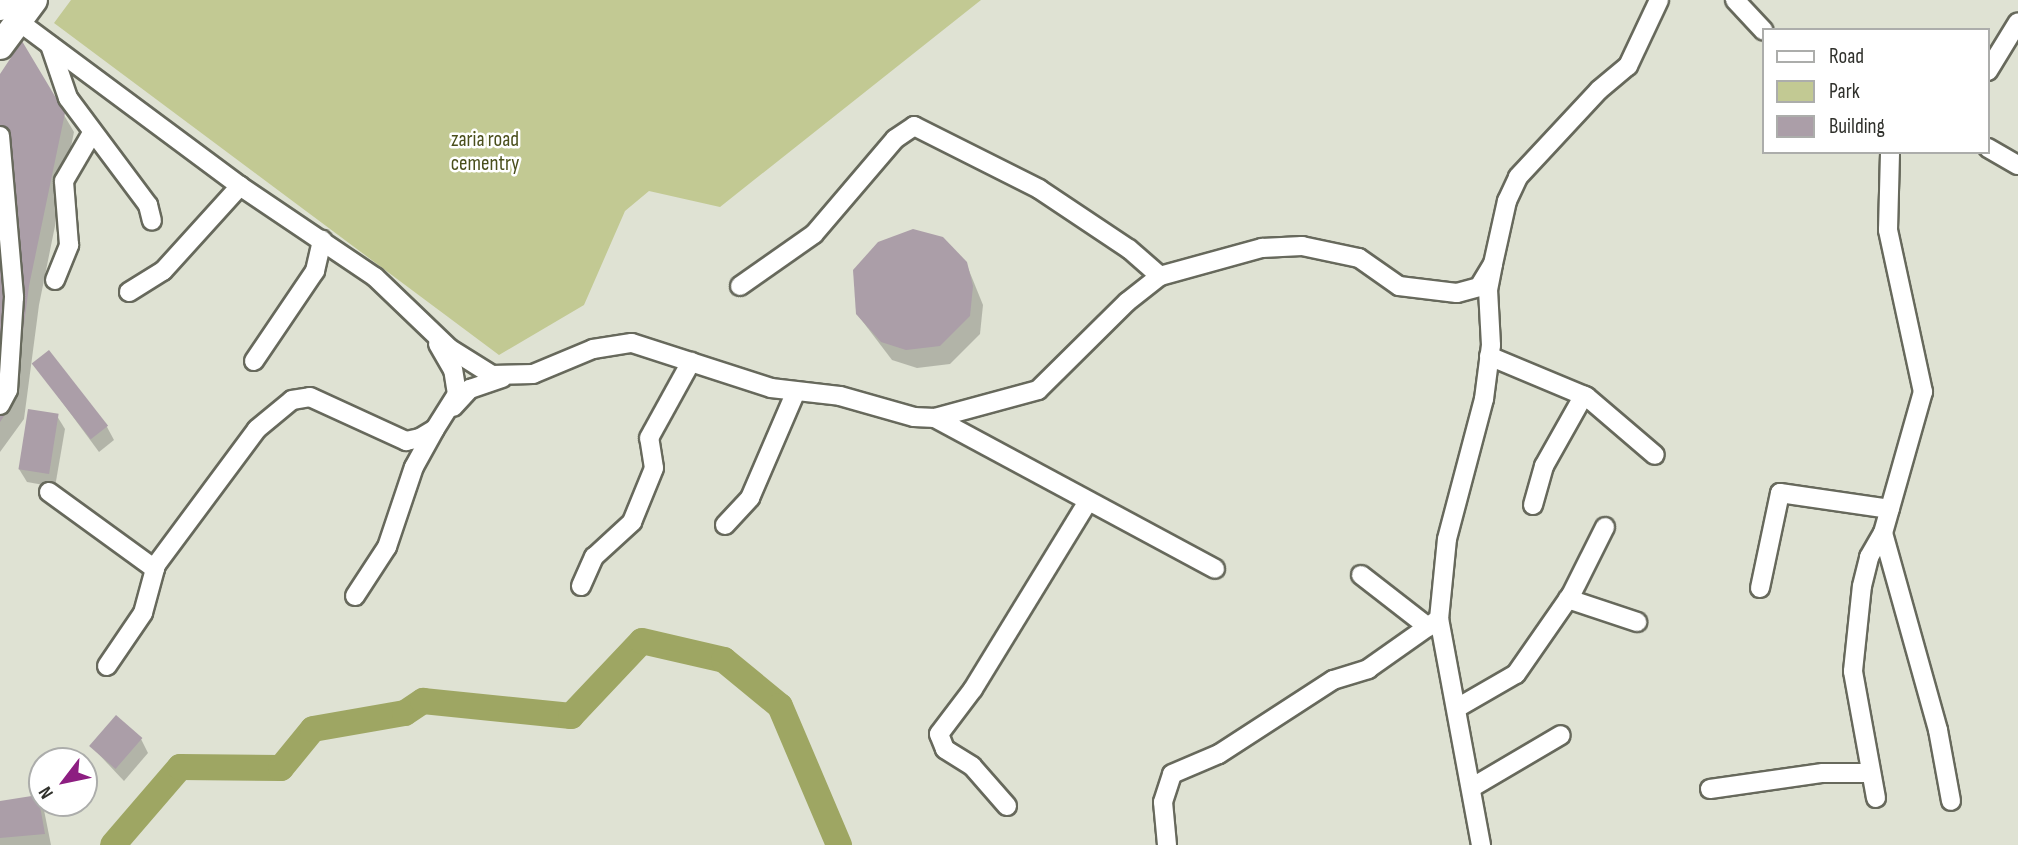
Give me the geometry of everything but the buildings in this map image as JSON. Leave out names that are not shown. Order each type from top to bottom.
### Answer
[{"type":"highway","points":[[0,46],[8,10],[34,0]]},
{"type":"street","points":[[1481,845],[1457,708],[1433,623],[1447,539],[1484,399],[1489,356],[1488,290],[1493,264],[1507,201],[1518,177],[1599,90],[1628,66],[1658,0]]},
{"type":"street","points":[[1735,0],[1762,29]]},
{"type":"street","points":[[8,10],[50,45],[240,186],[375,277],[449,348],[492,375],[516,377]]},
{"type":"street","points":[[1990,68],[2018,22]]},
{"type":"street","points":[[50,45],[58,79],[92,133],[136,188],[152,221]]},
{"type":"street","points":[[740,286],[814,233],[895,139],[914,126],[1038,189],[1129,249],[1160,276]]},
{"type":"street","points":[[55,280],[69,245],[64,181],[92,133]]},
{"type":"street","points":[[0,135],[8,390],[0,405]]},
{"type":"street","points":[[1990,149],[2018,165]]},
{"type":"street","points":[[1875,798],[1853,671],[1862,586],[1869,557],[1883,533],[1923,392],[1888,230],[1890,154]]},
{"type":"street","points":[[129,292],[163,271],[240,186]]},
{"type":"street","points":[[254,361],[315,271],[322,240]]},
{"type":"street","points":[[935,418],[1038,390],[1128,302],[1160,276],[1262,248],[1302,246],[1359,258],[1399,286],[1457,293],[1479,287],[1493,264]]},
{"type":"street","points":[[429,330],[457,385],[451,409]]},
{"type":"street","points":[[355,596],[387,548],[414,467],[435,429],[470,389],[493,379],[516,377],[619,342],[796,391],[935,418],[1215,569]]},
{"type":"street","points":[[1489,356],[1584,396],[1655,455]]},
{"type":"street","points":[[581,586],[594,557],[632,522],[654,468],[649,438],[691,362]]},
{"type":"street","points":[[725,525],[750,498],[796,391]]},
{"type":"street","points":[[1533,505],[1544,466],[1584,396]]},
{"type":"street","points":[[107,666],[143,613],[155,569],[257,429],[292,400],[317,399],[405,441],[435,429]]},
{"type":"street","points":[[49,492],[155,569]]},
{"type":"street","points":[[1759,588],[1780,493],[1890,509]]},
{"type":"street","points":[[1007,806],[972,766],[945,749],[939,734],[973,689],[1088,502]]},
{"type":"street","points":[[1457,708],[1516,674],[1568,599],[1605,527]]},
{"type":"street","points":[[1883,533],[1938,730],[1951,801]]},
{"type":"street","points":[[1361,575],[1433,623]]},
{"type":"street","points":[[1568,599],[1637,622]]},
{"type":"street","points":[[1167,845],[1163,802],[1172,774],[1219,754],[1333,680],[1368,669],[1433,623]]},
{"type":"street","points":[[1471,788],[1561,735]]},
{"type":"street","points":[[1710,789],[1823,773],[1871,773]]},
{"type":"green space","name":"zaria road cementry","points":[[71,0],[981,0],[720,207],[649,191],[625,211],[584,305],[499,355],[54,23]]},
{"type":"waterway","points":[[113,845],[180,767],[281,768],[313,729],[405,713],[423,701],[571,716],[642,641],[724,660],[780,706],[839,845]]}]
